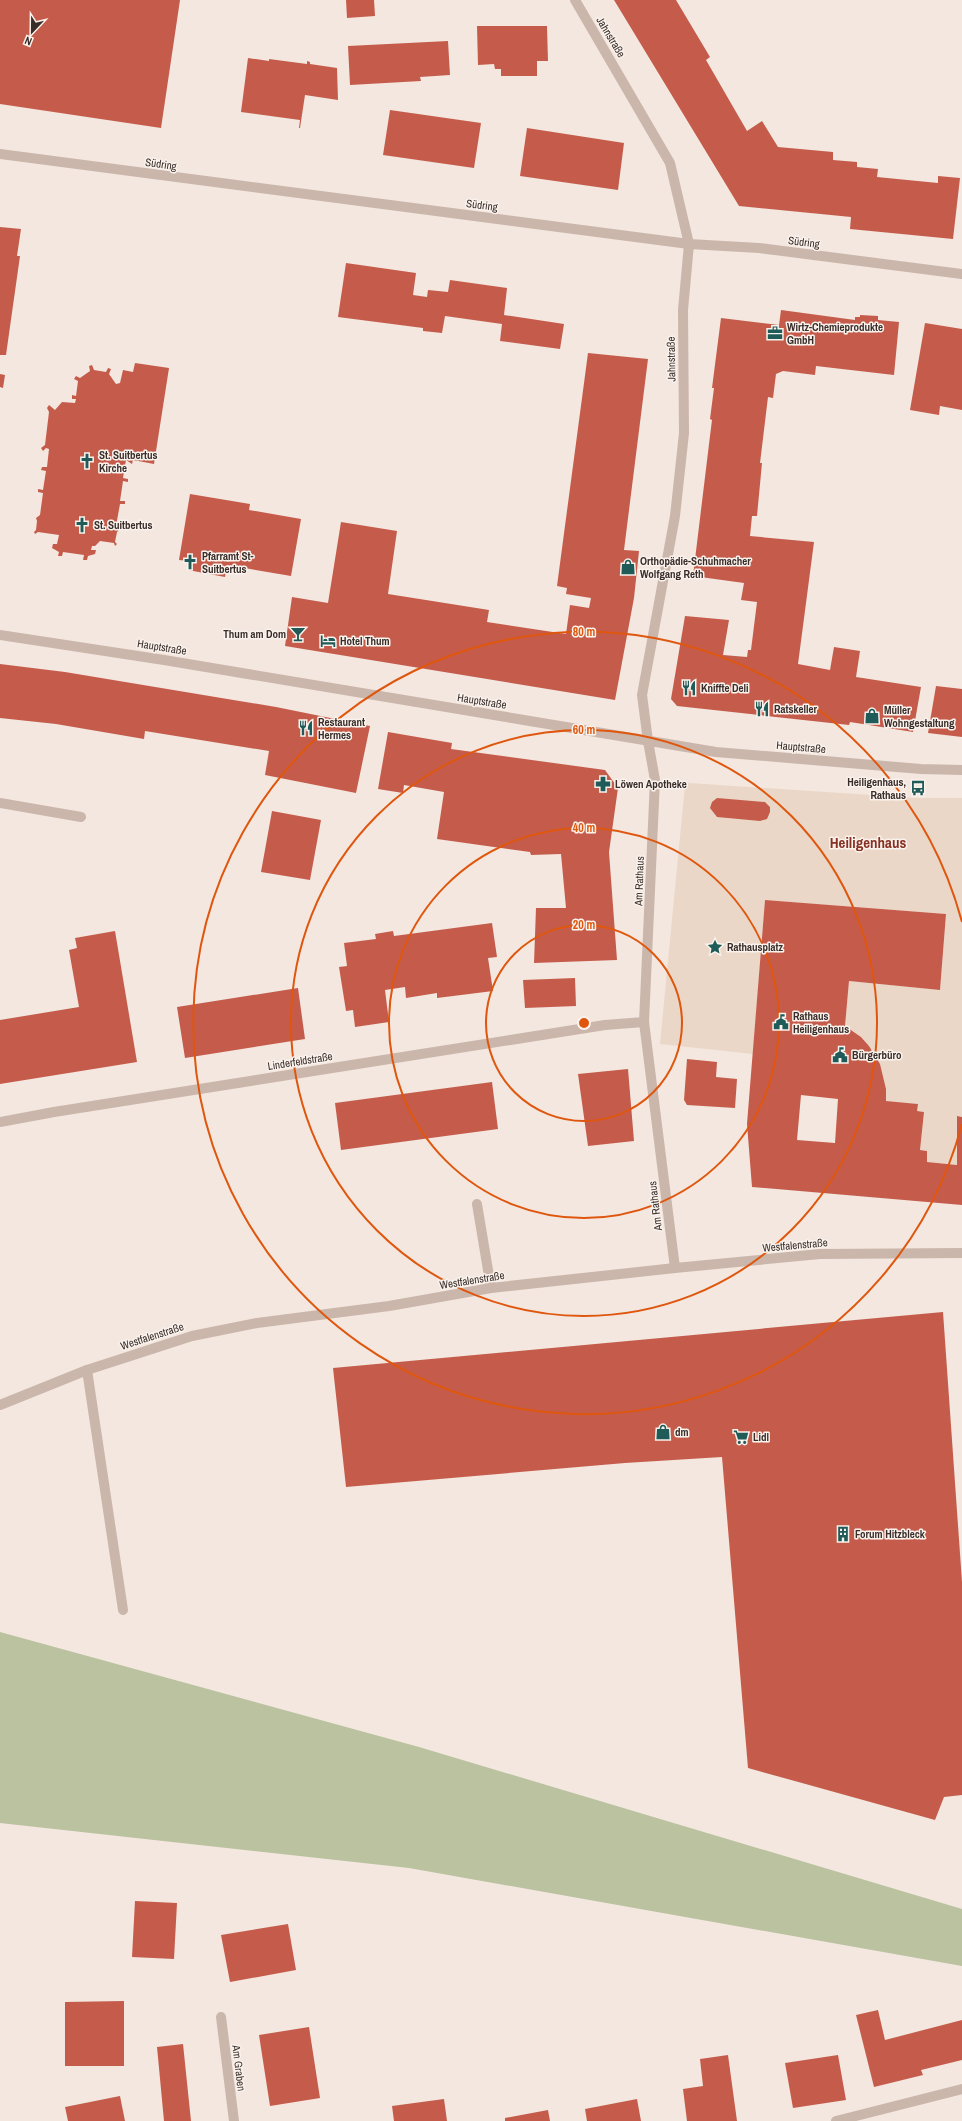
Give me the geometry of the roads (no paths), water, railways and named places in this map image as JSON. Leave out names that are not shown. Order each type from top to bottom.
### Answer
[{"type":"street","name":"Jahnstraße","points":[[575,0],[670,163],[689,244],[682,310],[684,433],[675,516],[642,695],[648,741]]},
{"type":"street","name":"Südring","points":[[0,154],[689,244],[759,248],[962,274]]},
{"type":"street","name":"Hauptstraße","points":[[0,635],[172,661],[716,752],[921,769],[962,770]]},
{"type":"street","name":"Am Rathaus","points":[[648,741],[655,780],[644,1022],[675,1268]]},
{"type":"street","points":[[0,803],[81,817]]},
{"type":"street","name":"Linderfeldstraße","points":[[0,1122],[62,1110],[605,1025],[644,1022]]},
{"type":"street","points":[[477,1204],[491,1288]]},
{"type":"street","name":"Westfalenstraße","points":[[0,1405],[87,1370],[192,1336],[243,1326],[389,1306],[491,1288],[675,1268],[820,1254],[962,1253]]},
{"type":"street","points":[[87,1370],[123,1610]]},
{"type":"street","name":"Am Graben","points":[[221,2017],[234,2121]]},
{"type":"street","points":[[836,2121],[962,2089]]},
{"type":"place","name":"Wirtz-Chemieprodukte GmbH","points":[[775,333]]},
{"type":"place","name":"St. Suitbertus Kirche","points":[[87,461]]},
{"type":"place","name":"St. Suitbertus","points":[[82,525]]},
{"type":"place","name":"Pfarramt St- Suitbertus","points":[[190,562]]},
{"type":"place","name":"Orthopädie-Schuhmacher Wolfgang Reth","points":[[628,567]]},
{"type":"place","name":"Thum am Dom","points":[[298,634]]},
{"type":"place","name":"Hotel Thum","points":[[328,641]]},
{"type":"place","name":"Kniffte Deli","points":[[689,688]]},
{"type":"place","name":"Ratskeller","points":[[762,709]]},
{"type":"place","name":"Müller Wohngestaltung","points":[[872,716]]},
{"type":"place","name":"Restaurant Hermes","points":[[306,728]]},
{"type":"place","name":"Löwen Apotheke","points":[[603,784]]},
{"type":"place","name":"Heiligenhaus, Rathaus","points":[[918,788]]},
{"type":"place","name":"Rathausplatz","points":[[715,947]]},
{"type":"place","name":"Rathaus Heiligenhaus","points":[[781,1022]]},
{"type":"place","name":"Bürgerbüro","points":[[840,1055]]},
{"type":"place","name":"dm","points":[[663,1432]]},
{"type":"place","name":"Lidl","points":[[741,1437]]},
{"type":"place","name":"Forum Hitzbleck","points":[[843,1534]]},
{"type":"district","name":"Heiligenhaus","points":[[868,842]]}]
